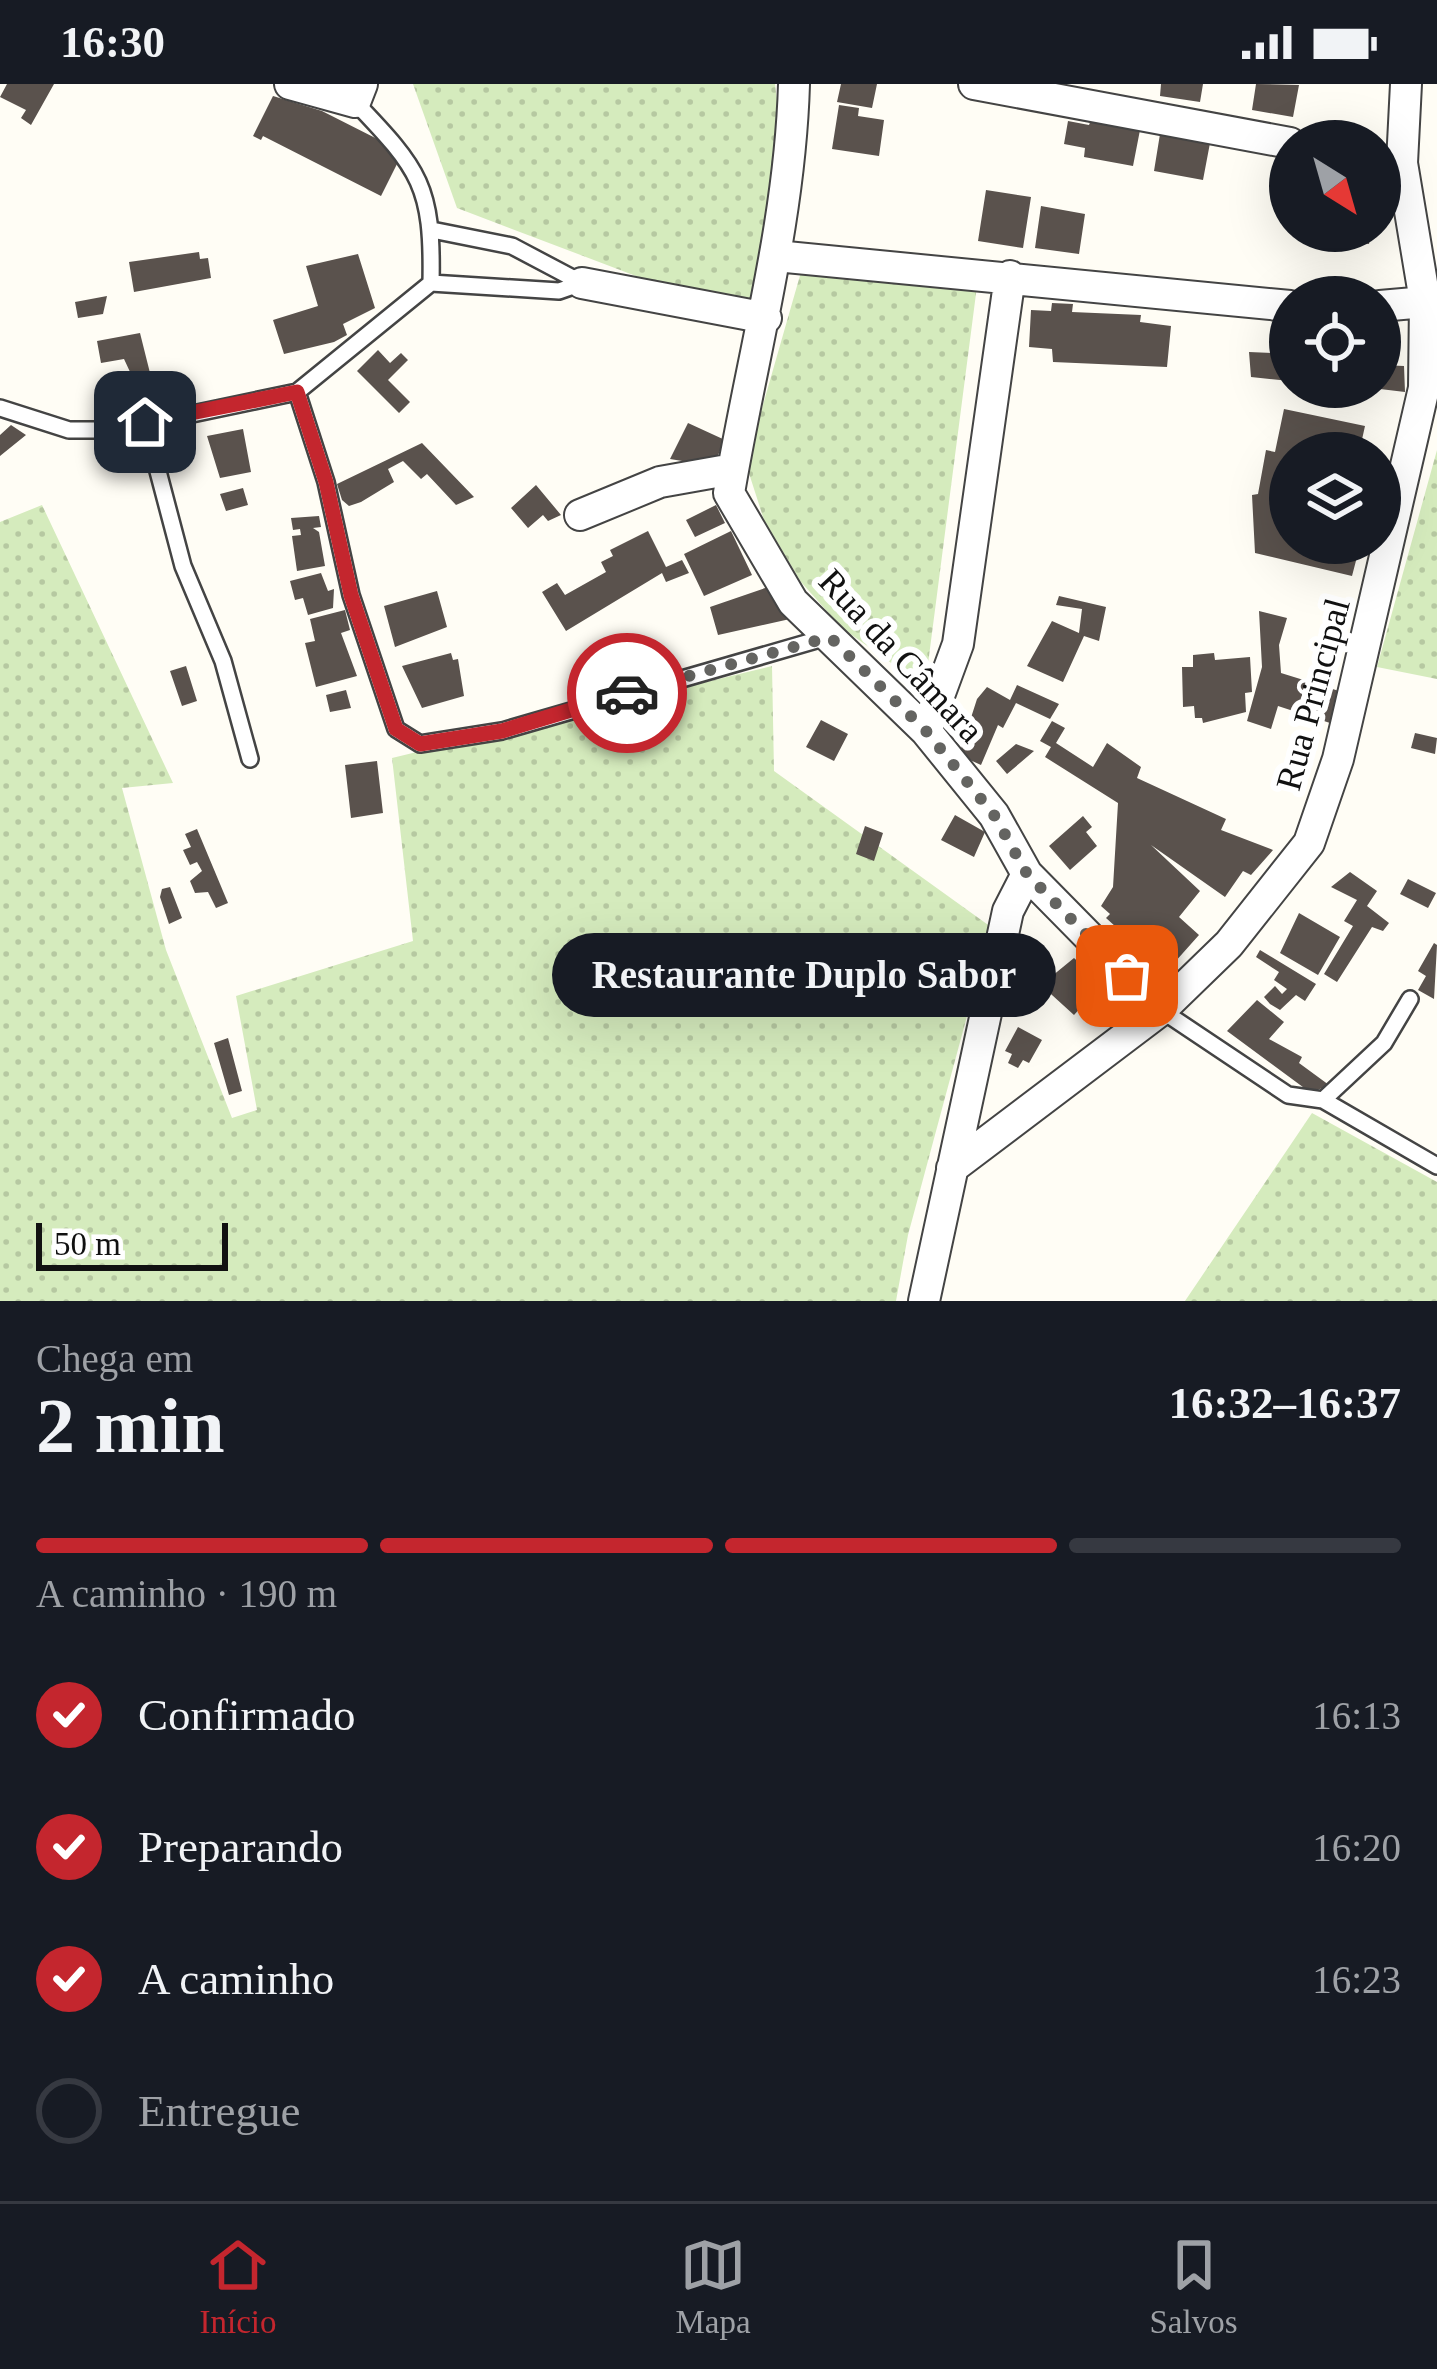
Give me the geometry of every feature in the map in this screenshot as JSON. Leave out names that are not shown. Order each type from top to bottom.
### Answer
[{"type":"street","points":[[290,84],[359,93]]},
{"type":"street","name":"Rua da Câmara","points":[[794,84],[792,152],[776,256],[729,493],[793,602],[926,731],[994,815],[1027,874],[1161,1010]]},
{"type":"street","points":[[974,84],[1269,139]]},
{"type":"street","name":"Rua Principal","points":[[1399,120],[1406,84]]},
{"type":"street","name":"Rua Principal","points":[[952,1168],[1161,1010],[1229,944],[1310,843],[1338,759],[1424,388],[1431,301],[1401,196]]},
{"type":"street","points":[[776,256],[1269,303]]},
{"type":"street","points":[[926,731],[958,644],[1010,276]]},
{"type":"street","points":[[582,283],[766,318]]},
{"type":"street","points":[[1401,304],[1431,301]]},
{"type":"street","points":[[580,515],[660,482],[733,469]]},
{"type":"street","points":[[924,1301],[1008,911],[1027,874]]},
{"type":"lane","points":[[359,93],[413,163],[432,230],[431,283]]},
{"type":"lane","points":[[432,230],[512,246],[582,283]]},
{"type":"lane","points":[[0,408],[69,430],[116,430],[297,392],[431,283],[560,291],[582,283]]},
{"type":"lane","points":[[297,392],[326,482],[351,595],[396,729],[420,744],[502,731],[830,637]]},
{"type":"lane","points":[[145,422],[183,566],[223,661],[250,759]]},
{"type":"lane","points":[[1323,1100],[1384,1043],[1410,1000]]},
{"type":"lane","points":[[1161,1010],[1288,1095],[1323,1100],[1437,1166]]},
{"type":"green space","points":[[413,84],[775,84],[782,143],[758,301],[678,292],[457,208]]},
{"type":"green space","points":[[801,272],[977,286],[925,687],[842,628],[801,582],[764,520],[746,464]]},
{"type":"green space","points":[[1437,450],[1437,679],[1377,667]]},
{"type":"green space","points":[[42,505],[173,783],[122,788],[166,950],[232,1118],[257,1110],[236,996],[413,941],[392,758],[772,666],[774,771],[991,927],[908,1235],[896,1301],[0,1301],[0,522]]},
{"type":"green space","points":[[1312,1113],[1437,1182],[1437,1301],[1185,1301]]},
{"type":"building","points":[[7,84],[54,84],[31,125],[21,118],[26,110],[0,97]]},
{"type":"building","points":[[841,84],[877,84],[872,108],[837,102]]},
{"type":"building","points":[[1161,84],[1203,84],[1200,102],[1160,96]]},
{"type":"building","points":[[1256,84],[1299,85],[1293,117],[1252,110]]},
{"type":"building","points":[[273,96],[322,111],[403,152],[381,196],[263,136],[261,140],[253,136]]},
{"type":"building","points":[[839,105],[859,108],[858,116],[884,120],[879,156],[832,149]]},
{"type":"building","points":[[1091,120],[1140,130],[1133,166],[1084,157],[1085,148],[1064,144],[1068,121],[1089,125]]},
{"type":"building","points":[[1160,134],[1210,143],[1203,180],[1154,171]]},
{"type":"building","points":[[986,190],[1031,197],[1023,248],[978,241]]},
{"type":"building","points":[[1041,206],[1085,214],[1079,254],[1035,248]]},
{"type":"building","points":[[199,252],[200,259],[208,258],[211,278],[134,292],[129,262]]},
{"type":"building","points":[[358,254],[375,308],[343,324],[347,335],[334,342],[284,354],[273,320],[318,306],[306,266]]},
{"type":"building","points":[[107,296],[103,314],[78,318],[75,302]]},
{"type":"building","points":[[1052,303],[1073,304],[1072,312],[1141,315],[1140,322],[1171,326],[1167,367],[1053,362],[1052,349],[1029,347],[1031,310],[1051,311]]},
{"type":"building","points":[[140,333],[155,393],[144,395],[145,403],[111,410],[104,380],[131,374],[124,359],[101,363],[97,341]]},
{"type":"building","points":[[378,350],[390,363],[401,353],[408,360],[388,380],[410,402],[399,413],[357,371]]},
{"type":"building","points":[[1249,352],[1269,353],[1269,379],[1251,377]]},
{"type":"building","points":[[1401,366],[1404,366],[1405,392],[1401,392]]},
{"type":"building","points":[[1284,409],[1365,426],[1364,432],[1279,432]]},
{"type":"building","points":[[688,423],[725,440],[713,466],[670,459]]},
{"type":"building","points":[[11,425],[26,435],[0,456],[0,435]]},
{"type":"building","points":[[243,429],[251,472],[220,478],[207,436]]},
{"type":"building","points":[[422,443],[474,497],[456,505],[427,474],[421,479],[403,461],[388,469],[394,482],[361,502],[349,506],[342,500],[337,484]]},
{"type":"building","points":[[1266,450],[1269,556],[1255,553],[1252,495],[1258,494]]},
{"type":"building","points":[[536,485],[561,515],[548,521],[543,515],[528,528],[511,508]]},
{"type":"building","points":[[243,488],[248,505],[226,511],[220,494]]},
{"type":"building","points":[[716,505],[725,523],[695,537],[686,520]]},
{"type":"building","points":[[319,516],[321,527],[313,528],[319,532],[325,566],[297,571],[292,536],[301,535],[300,529],[293,530],[291,518]]},
{"type":"building","points":[[648,531],[666,567],[682,560],[689,573],[666,582],[662,573],[566,631],[542,592],[557,583],[565,595],[606,572],[601,562],[613,556],[610,550]]},
{"type":"building","points":[[731,531],[752,575],[704,596],[684,554]]},
{"type":"building","points":[[1301,564],[1355,564],[1352,576]]},
{"type":"building","points":[[321,573],[328,591],[334,589],[333,608],[308,615],[303,598],[295,600],[290,581]]},
{"type":"building","points":[[771,586],[790,619],[718,635],[710,607]]},
{"type":"building","points":[[437,591],[447,627],[395,647],[384,606]]},
{"type":"building","points":[[1059,596],[1106,607],[1099,641],[1084,636],[1063,682],[1027,666],[1052,621],[1079,633],[1082,609],[1056,605]]},
{"type":"building","points":[[345,610],[350,630],[341,633],[357,676],[316,687],[305,643],[315,641],[310,619]]},
{"type":"building","points":[[1259,611],[1287,618],[1279,645],[1281,673],[1339,691],[1330,723],[1278,706],[1271,729],[1247,721],[1262,667]]},
{"type":"building","points":[[451,653],[453,660],[458,659],[464,696],[422,708],[402,666]]},
{"type":"building","points":[[1214,653],[1215,660],[1250,657],[1252,692],[1245,693],[1246,712],[1203,723],[1202,718],[1195,718],[1194,706],[1183,707],[1182,667],[1193,667],[1193,655]]},
{"type":"building","points":[[186,666],[197,701],[182,706],[170,671]]},
{"type":"building","points":[[1017,685],[1059,704],[1050,719],[1016,703],[1003,728],[998,725],[981,765],[959,755],[977,699],[987,687],[1010,700]]},
{"type":"building","points":[[346,690],[351,708],[330,712],[326,695]]},
{"type":"building","points":[[821,720],[848,734],[834,761],[806,747]]},
{"type":"building","points":[[1052,721],[1065,728],[1056,743],[1093,767],[1107,743],[1141,767],[1137,778],[1226,819],[1221,830],[1273,850],[1251,875],[1243,871],[1225,897],[1151,845],[1200,891],[1179,917],[1199,935],[1166,972],[1106,918],[1110,914],[1101,906],[1113,887],[1118,803],[1045,757],[1051,747],[1040,741]]},
{"type":"building","points":[[1415,733],[1437,738],[1435,754],[1411,748]]},
{"type":"building","points":[[1016,744],[1034,751],[1007,774],[996,761]]},
{"type":"building","points":[[377,761],[383,813],[351,818],[345,765]]},
{"type":"building","points":[[955,815],[985,832],[974,857],[941,840]]},
{"type":"building","points":[[1083,816],[1092,827],[1086,832],[1097,846],[1070,870],[1049,846]]},
{"type":"building","points":[[865,826],[883,833],[874,861],[856,854]]},
{"type":"building","points":[[197,829],[228,903],[216,908],[208,892],[195,893],[190,881],[202,871],[197,862],[190,865],[183,850],[191,847],[185,834]]},
{"type":"building","points":[[1350,872],[1377,891],[1367,906],[1389,923],[1383,931],[1372,927],[1337,982],[1324,974],[1353,926],[1344,921],[1357,900],[1331,887]]},
{"type":"building","points":[[1408,879],[1436,893],[1428,908],[1400,894]]},
{"type":"building","points":[[170,887],[182,918],[169,924],[160,897],[162,889]]},
{"type":"building","points":[[1299,913],[1340,937],[1318,975],[1280,953]]},
{"type":"building","points":[[1434,943],[1434,999],[1418,990],[1426,976],[1418,971]]},
{"type":"building","points":[[1260,950],[1316,984],[1305,1001],[1296,995],[1280,1010],[1270,1004],[1264,997],[1275,986],[1282,994],[1287,989],[1274,980],[1279,972],[1256,957]]},
{"type":"building","points":[[1074,958],[1102,984],[1074,1015],[1041,985]]},
{"type":"building","points":[[1257,1000],[1284,1022],[1269,1039],[1302,1057],[1299,1063],[1329,1085],[1311,1093],[1227,1031]]},
{"type":"building","points":[[1018,1027],[1042,1040],[1029,1063],[1023,1060],[1018,1068],[1008,1063],[1012,1054],[1005,1051]]},
{"type":"building","points":[[228,1038],[242,1091],[229,1095],[214,1043]]},
{"type":"way so far","points":[[627,693],[830,637],[926,731],[994,815],[1027,874],[1127,976]]},
{"type":"place","name":"Restaurante Duplo Sabor","points":[[1127,976]]},
{"type":"route","points":[[145,422],[297,392],[326,482],[351,595],[396,729],[420,744],[502,731],[627,693]]}]
